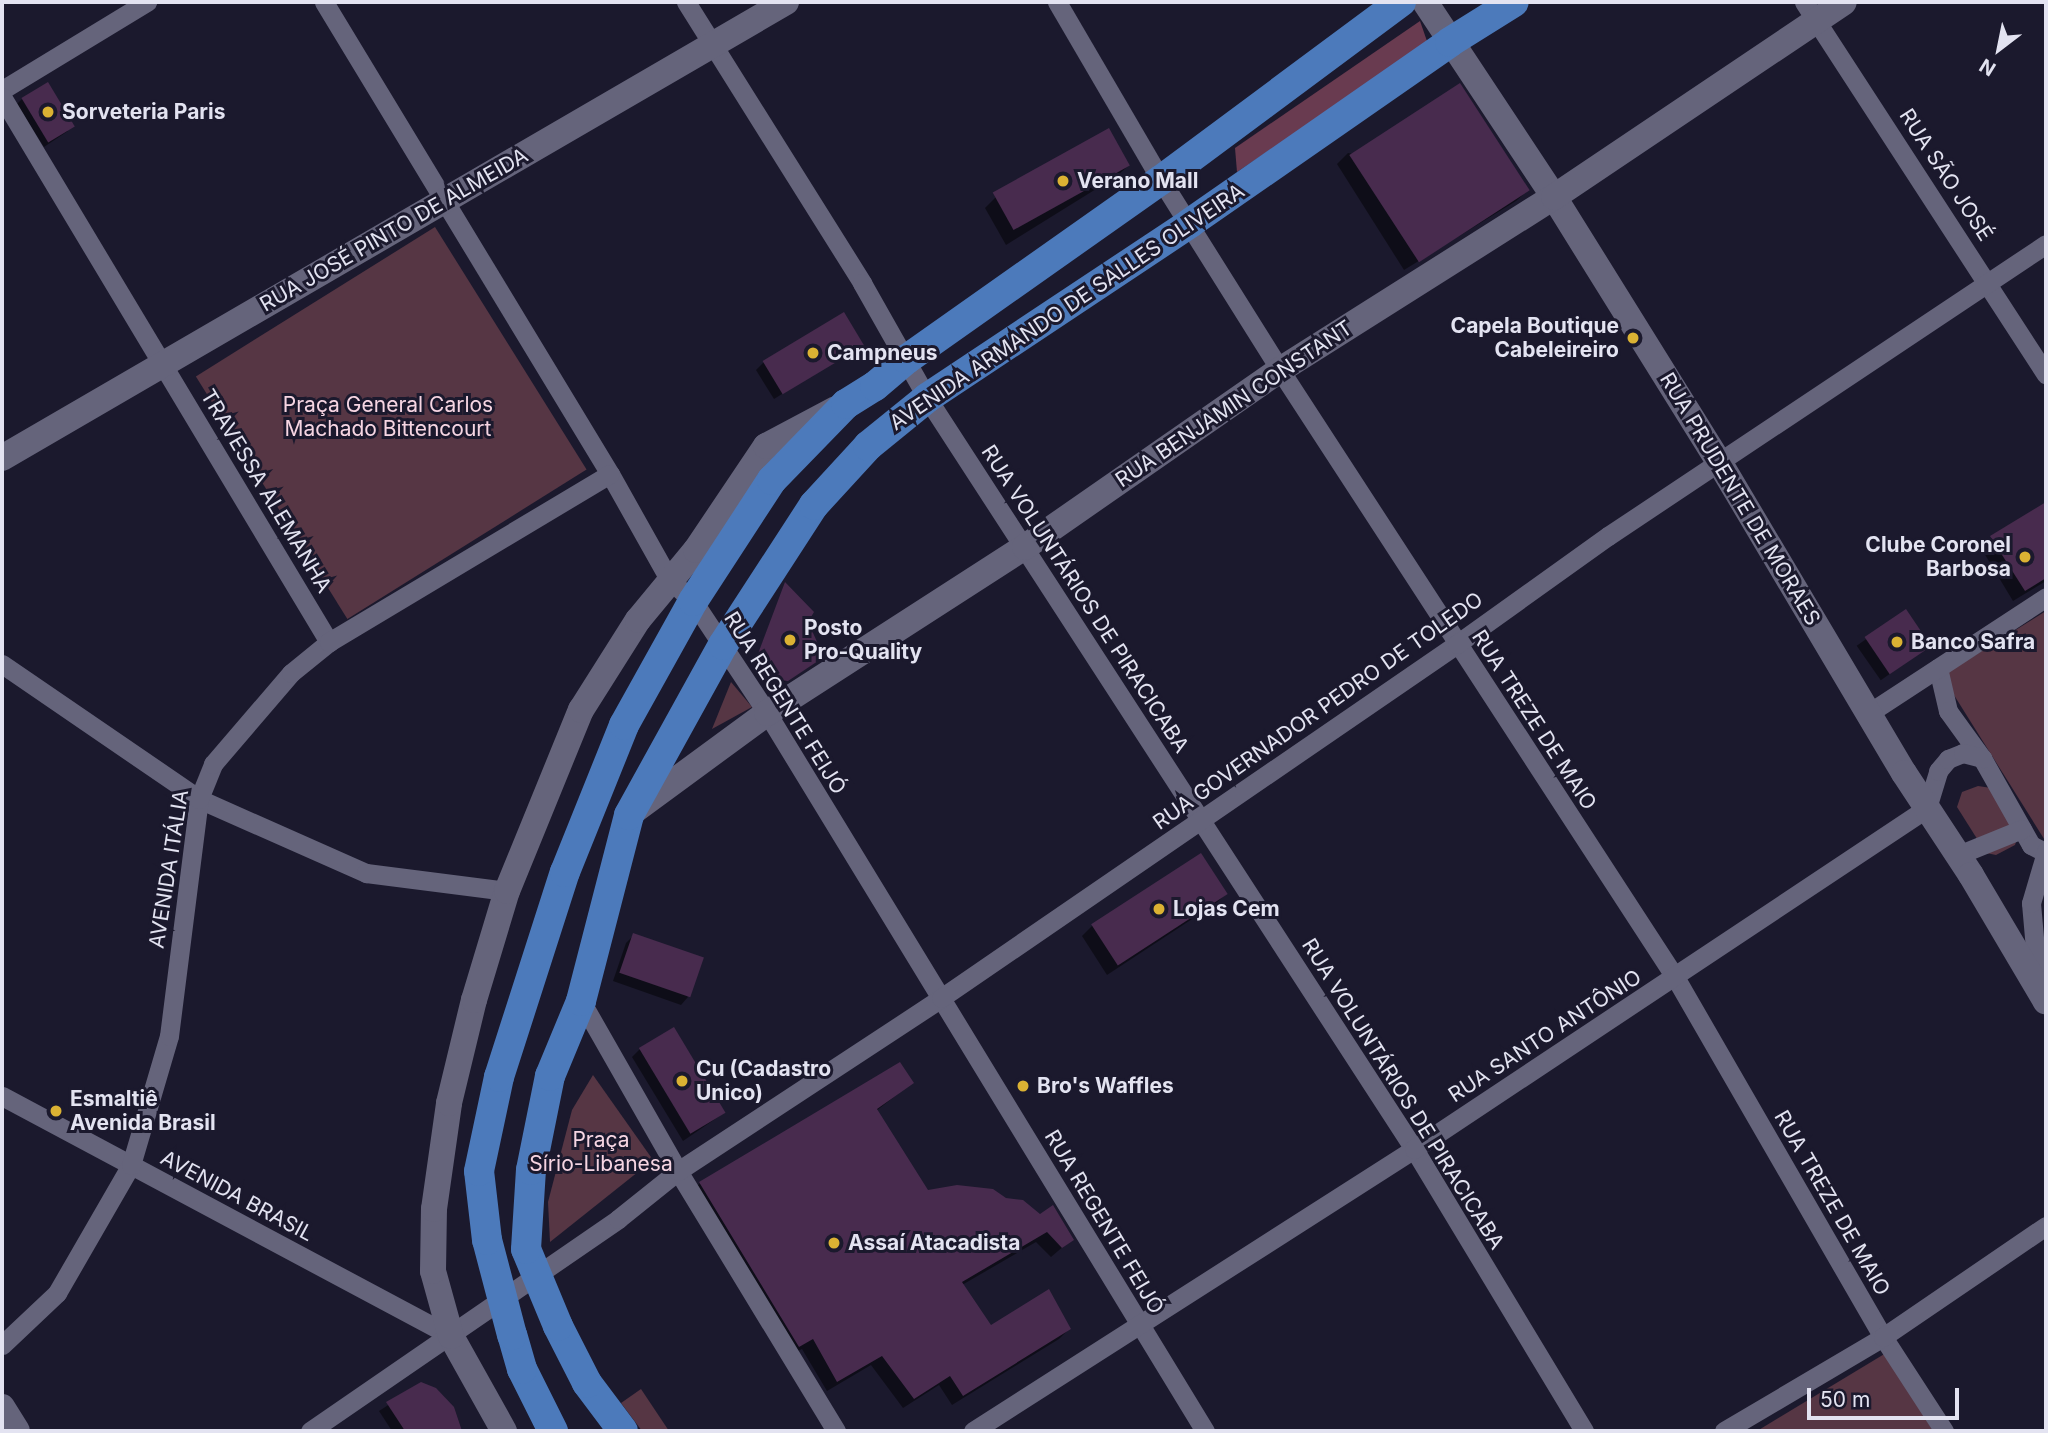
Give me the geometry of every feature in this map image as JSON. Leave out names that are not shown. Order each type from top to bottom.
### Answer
[{"type":"main road","name":"AVENIDA ARMANDO DE SALLES OLIVEIRA","points":[[553,1431],[522,1369],[512,1335],[486,1240],[479,1171],[499,1077],[565,872],[624,725],[694,601],[772,480],[846,404],[875,386],[906,359],[1161,180],[1401,2]]},
{"type":"main road","name":"AVENIDA ARMANDO DE SALLES OLIVEIRA","points":[[623,1431],[587,1383],[558,1326],[526,1250],[538,1125],[550,1076],[581,1001],[629,815],[723,645],[814,505],[868,446],[927,398],[1190,223],[1450,42],[1514,2]]},
{"type":"street","points":[[2,90],[147,2]]},
{"type":"street","name":"RUA REGENTE FEIJÓ","points":[[324,2],[610,474],[669,579],[694,601],[767,713],[1205,1431]]},
{"type":"street","name":"RUA VOLUNTÁRIOS DE PIRACICABA","points":[[686,2],[715,45],[927,398],[1414,1149],[1584,1431]]},
{"type":"street","name":"RUA JOSÉ PINTO DE ALMEIDA","points":[[2,458],[786,2]]},
{"type":"street","name":"RUA TREZE DE MAIO","points":[[1057,2],[1161,180],[1280,370],[1675,977],[1883,1336],[1944,1431]]},
{"type":"street","name":"RUA PRUDENTE DE MORAES","points":[[1425,2],[1554,197],[1718,460],[2043,997]]},
{"type":"street","name":"RUA BENJAMIN CONSTANT","points":[[629,815],[767,713],[1025,547],[1280,370],[1554,197],[1810,11],[1844,2]]},
{"type":"street","name":"RUA SÃO JOSÉ","points":[[1810,11],[1989,282],[2046,374]]},
{"type":"street","name":"TRAVESSA ALEMANHA","points":[[2,97],[329,642]]},
{"type":"street","name":"RUA GOVERNADOR PEDRO DE TOLEDO","points":[[310,1431],[477,1319],[618,1219],[678,1171],[941,998],[1201,821],[1718,460],[2046,244]]},
{"type":"street","points":[[505,1431],[451,1336],[433,1271],[434,1209],[449,1103],[474,1000],[507,891],[581,710],[638,620],[669,579],[696,550],[766,446],[846,404]]},
{"type":"street","name":"AVENIDA ITÁLIA","points":[[2,1345],[57,1293],[131,1165],[169,1036],[199,799],[213,764],[291,673],[329,642],[610,474]]},
{"type":"street","points":[[1869,713],[2046,597]]},
{"type":"street","points":[[2,664],[199,799],[366,873],[507,891]]},
{"type":"street","points":[[1938,668],[1948,711],[1982,758],[2031,845],[2046,852],[2031,903],[2043,997]]},
{"type":"street","points":[[1927,808],[1938,771],[1948,759],[1963,753],[1982,758]]},
{"type":"street","name":"RUA SANTO ANTÔNIO","points":[[973,1431],[1414,1149],[1927,808]]},
{"type":"street","points":[[1958,855],[2022,829]]},
{"type":"street","points":[[581,1001],[678,1171],[836,1431]]},
{"type":"street","name":"AVENIDA BRASIL","points":[[2,1096],[451,1336]]},
{"type":"street","points":[[1724,1431],[1883,1336],[2046,1226]]},
{"type":"green space","name":"Praça General Carlos Machado Bittencourt","points":[[435,227],[587,470],[347,619],[196,376]]},
{"type":"green space","points":[[2046,611],[2046,842],[1942,676]]},
{"type":"green space","points":[[731,682],[752,707],[712,729]]},
{"type":"green space","points":[[1978,786],[1998,789],[2021,827],[2015,845],[1996,855],[1986,853],[1957,807],[1962,792]]},
{"type":"green space","name":"Praça Sírio-Libanesa","points":[[593,1075],[653,1160],[550,1242],[548,1202],[572,1110]]},
{"type":"green space","points":[[1886,1353],[1933,1431],[1757,1431]]},
{"type":"green space","points":[[641,1389],[669,1431],[642,1431],[621,1403]]},
{"type":"shaded area","points":[[1420,21],[1428,44],[1237,172],[1235,148]]},
{"type":"building","name":"Sorveteria Paris","points":[[48,82],[75,127],[48,143],[21,98]]},
{"type":"building","points":[[1460,83],[1530,190],[1419,262],[1349,155]]},
{"type":"building","name":"Verano Mall","points":[[1109,128],[1130,166],[1014,230],[993,192]]},
{"type":"building","name":"Campneus","points":[[844,312],[864,345],[783,394],[763,361]]},
{"type":"building","name":"Clube Coronel Barbosa","points":[[2046,502],[2046,578],[2025,591],[1990,536]]},
{"type":"building","name":"Posto Pro-Quality","points":[[785,582],[814,612],[808,622],[824,657],[788,681],[769,679],[756,659]]},
{"type":"building","name":"Banco Safra","points":[[1906,609],[1931,646],[1890,674],[1865,637]]},
{"type":"building","name":"Lojas Cem","points":[[1201,853],[1228,894],[1118,965],[1091,924]]},
{"type":"building","points":[[633,933],[704,957],[690,997],[619,973]]},
{"type":"building","name":"Cu (Cadastro Unico)","points":[[674,1027],[726,1113],[690,1134],[639,1048]]},
{"type":"building","name":"Assaí Atacadista","points":[[900,1062],[914,1083],[877,1109],[928,1190],[957,1185],[993,1189],[1006,1198],[1023,1200],[1040,1214],[1053,1205],[1074,1240],[1062,1248],[1047,1232],[962,1282],[991,1325],[1049,1289],[1071,1329],[963,1396],[950,1376],[914,1399],[882,1356],[837,1382],[813,1339],[799,1347],[699,1182]]},
{"type":"building","points":[[421,1382],[436,1388],[454,1407],[462,1431],[405,1431],[386,1402]]},
{"type":"place","name":"Sorveteria Paris","points":[[48,112]]},
{"type":"place","name":"Verano Mall","points":[[1063,181]]},
{"type":"place","name":"Capela Boutique Cabeleireiro","points":[[1633,338]]},
{"type":"place","name":"Campneus","points":[[813,353]]},
{"type":"place","name":"Clube Coronel Barbosa","points":[[2025,557]]},
{"type":"place","name":"Posto Pro-Quality","points":[[790,640]]},
{"type":"place","name":"Banco Safra","points":[[1897,642]]},
{"type":"place","name":"Lojas Cem","points":[[1159,909]]},
{"type":"place","name":"Cu (Cadastro Unico)","points":[[682,1081]]},
{"type":"place","name":"Bro's Waffles","points":[[1023,1086]]},
{"type":"place","name":"Esmaltiê Avenida Brasil","points":[[56,1111]]},
{"type":"place","name":"Assaí Atacadista","points":[[834,1243]]}]
